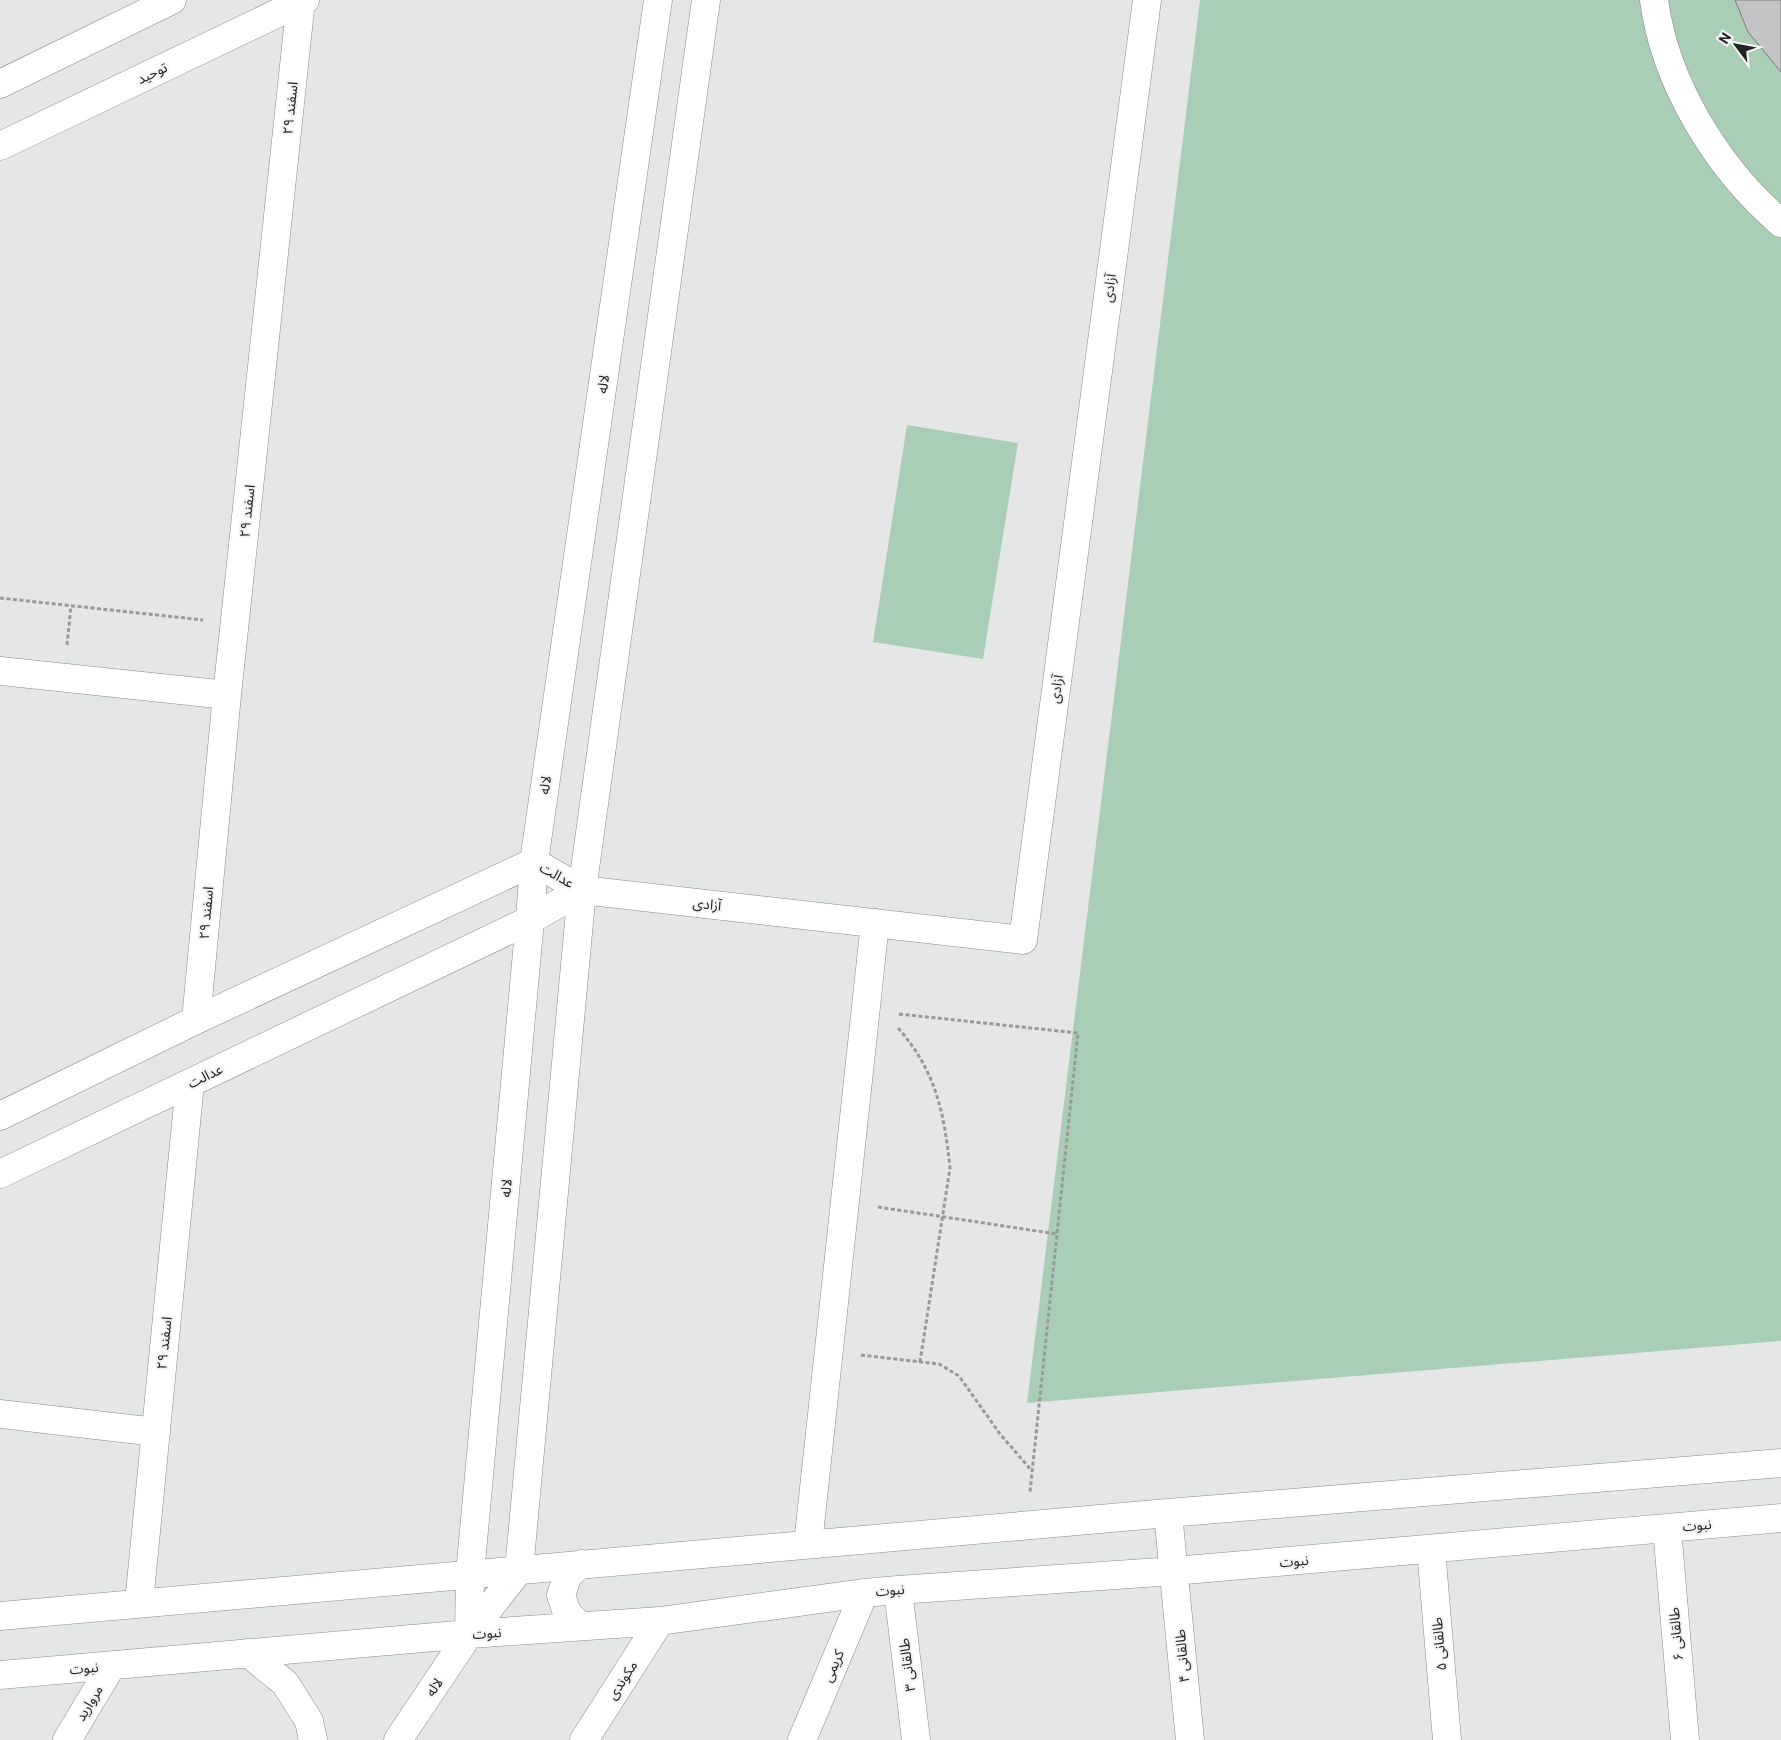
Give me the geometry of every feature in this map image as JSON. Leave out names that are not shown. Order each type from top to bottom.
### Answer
[{"type":"street","points":[[0,84],[172,0]]},
{"type":"street","name":"توحید","points":[[0,146],[302,0]]},
{"type":"street","name":"۲۹ اسفند","points":[[196,1020],[227,695],[302,0]]},
{"type":"street","name":"لاله","points":[[469,1634],[470,1574],[534,862],[658,0]]},
{"type":"street","points":[[519,1570],[582,890],[706,0]]},
{"type":"street","name":"آزادی","points":[[582,890],[1023,940],[1147,0]]},
{"type":"street","points":[[1654,0],[1667,54],[1684,96],[1706,137],[1733,174],[1764,208],[1781,223]]},
{"type":"street","points":[[0,671],[227,695]]},
{"type":"street","name":"عدالت","points":[[0,1116],[196,1020],[534,862],[582,890],[530,920],[0,1174]]},
{"type":"street","points":[[808,1544],[845,1202],[875,1011],[876,924]]},
{"type":"street","name":"۲۹ اسفند","points":[[139,1603],[190,1083]]},
{"type":"street","points":[[0,1414],[156,1432]]},
{"type":"street","points":[[0,1616],[1026,1525],[1781,1463]]},
{"type":"street","name":"طالقانی ۴","points":[[1168,1513],[1190,1740]]},
{"type":"street","name":"نبوت","points":[[0,1675],[469,1634],[660,1621],[898,1590],[1174,1571],[1781,1518]]},
{"type":"street","name":"طالقانی ۶","points":[[1667,1528],[1685,1740]]},
{"type":"street","name":"طالقانی ۵","points":[[1431,1549],[1447,1740]]},
{"type":"street","points":[[580,1626],[567,1613],[561,1595],[568,1575],[581,1564]]},
{"type":"street","name":"لاله","points":[[398,1740],[469,1634],[519,1570]]},
{"type":"street","name":"طالقانی ۳","points":[[898,1590],[916,1740]]},
{"type":"street","name":"کریمی","points":[[802,1740],[864,1593]]},
{"type":"street","name":"مکوندی","points":[[584,1740],[660,1621]]},
{"type":"street","points":[[248,1653],[286,1683],[309,1721],[313,1740]]},
{"type":"street","name":"مروارید","points":[[67,1740],[112,1665]]},
{"type":"path","points":[[0,598],[235,624]]},
{"type":"path","points":[[64,678],[71,606]]},
{"type":"path","points":[[875,1011],[908,1039],[927,1069],[940,1101],[947,1141],[950,1168],[920,1362]]},
{"type":"path","points":[[875,1011],[1078,1033],[1026,1525]]},
{"type":"path","points":[[845,1202],[1057,1234]]},
{"type":"path","points":[[829,1352],[939,1364],[959,1376],[1000,1434],[1032,1471]]},
{"type":"green space","points":[[1200,0],[1781,0],[1781,1341],[1027,1403]]},
{"type":"green space","points":[[907,425],[1018,443],[983,659],[873,642]]},
{"type":"building","points":[[1735,0],[1781,0],[1781,72],[1748,32]]}]
